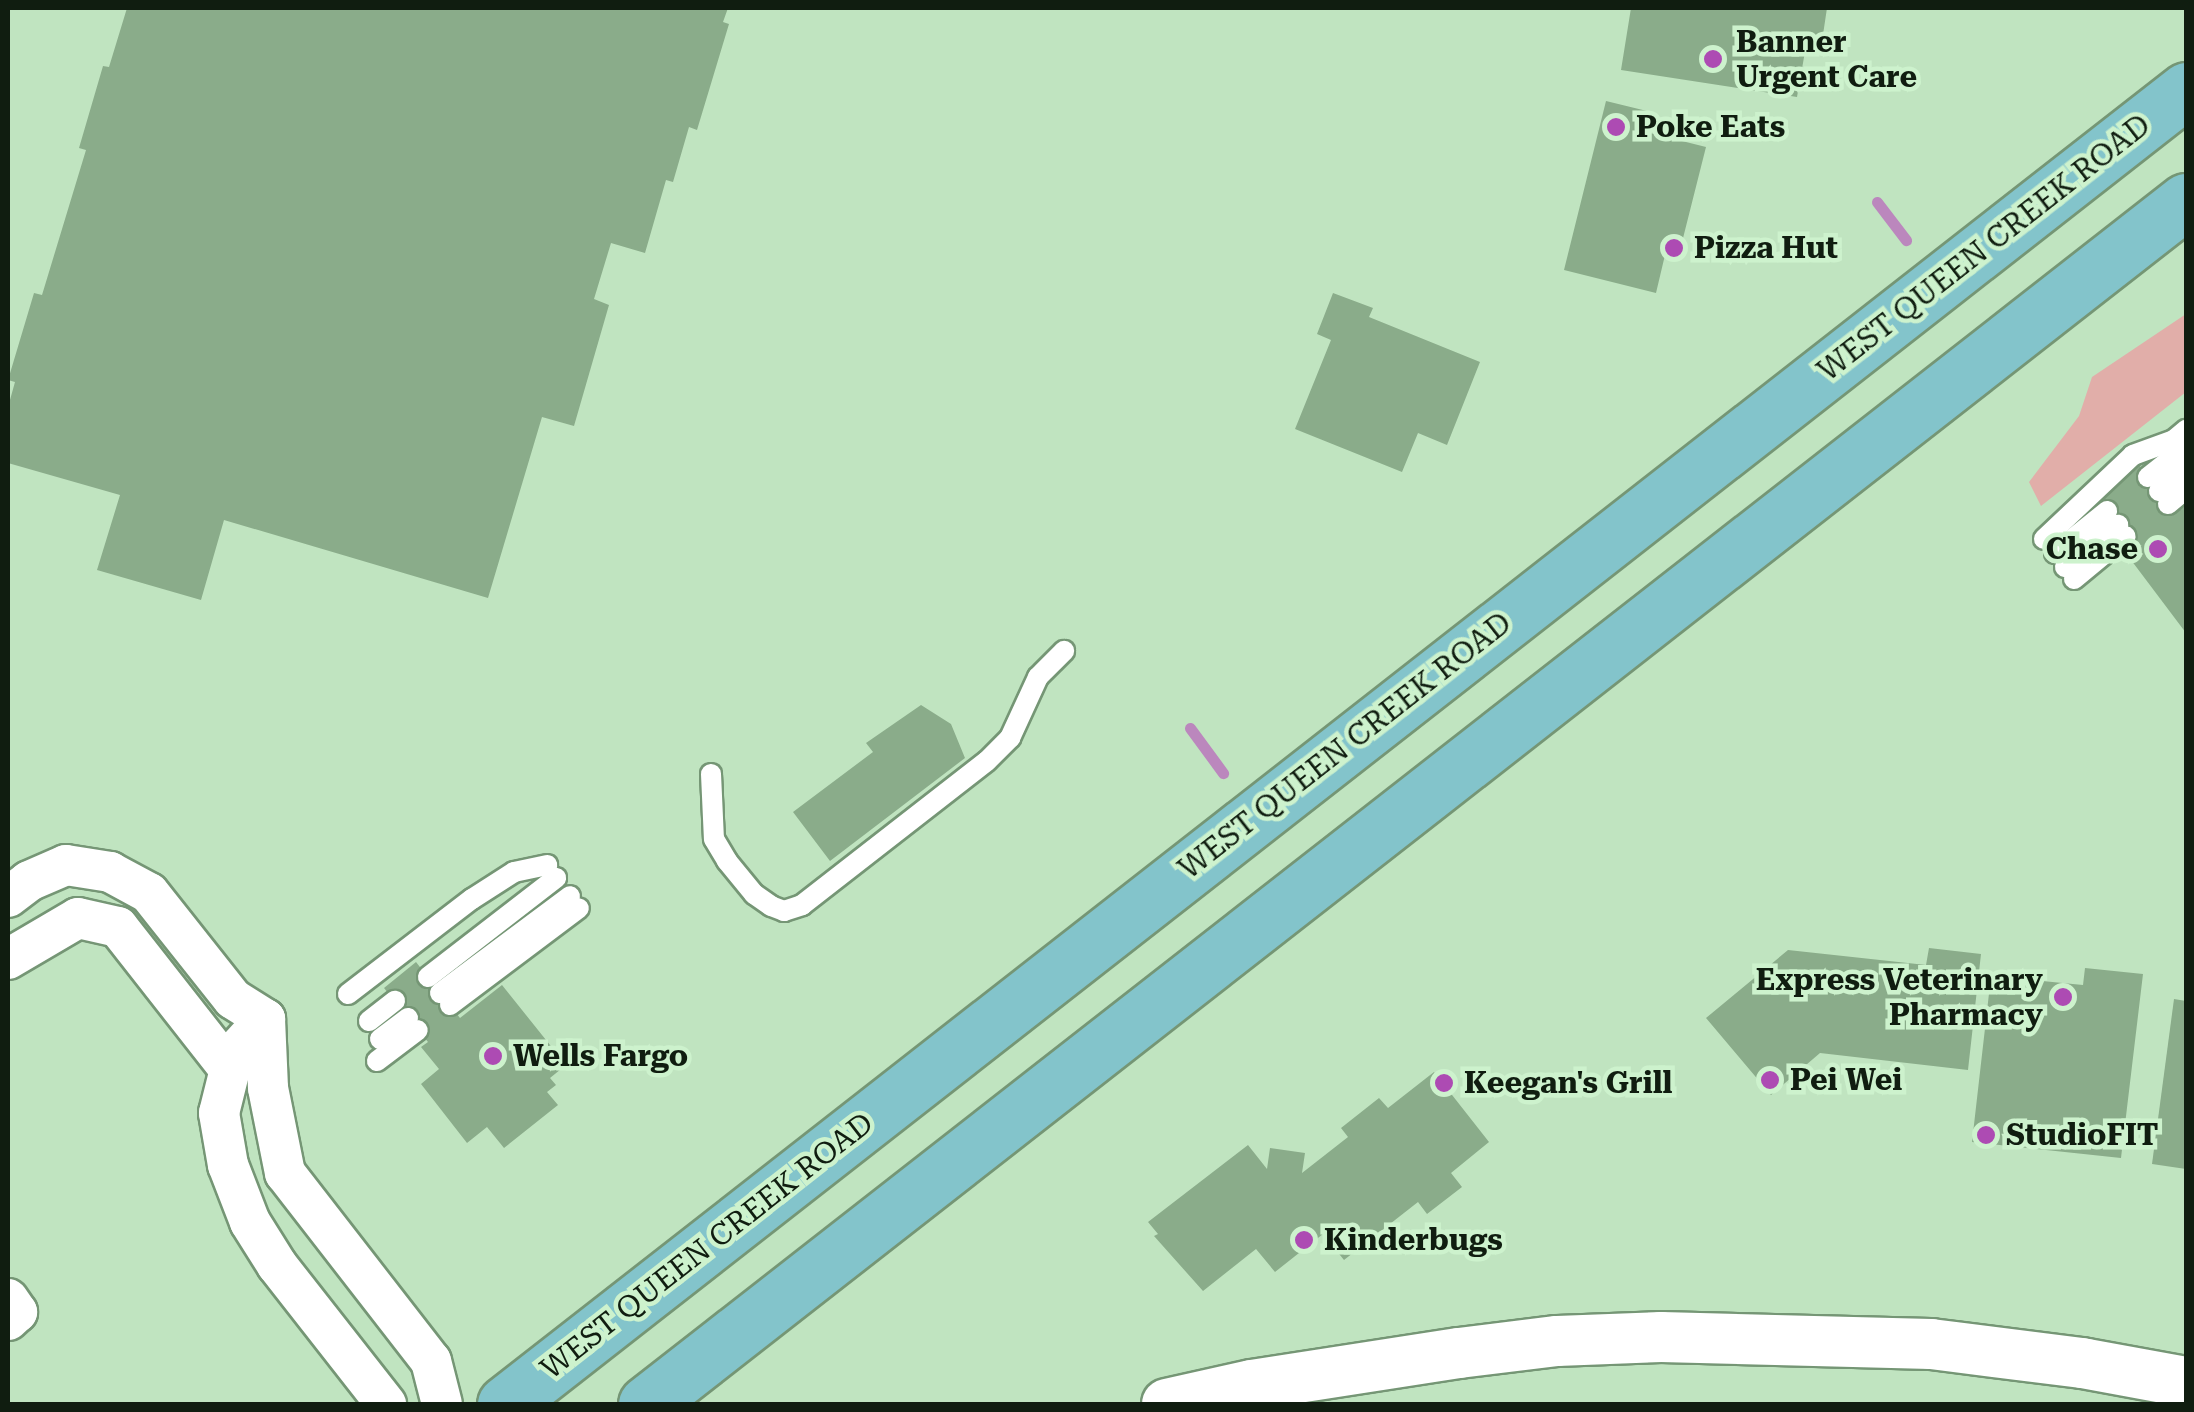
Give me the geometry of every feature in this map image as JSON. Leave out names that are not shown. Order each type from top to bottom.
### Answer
[{"type":"main road","name":"WEST QUEEN CREEK ROAD","points":[[506,1404],[2186,90]]},
{"type":"main road","points":[[646,1404],[2186,201]]},
{"type":"street","points":[[8,897],[29,880],[66,865],[110,872],[149,894],[233,999],[266,1019]]},
{"type":"street","points":[[8,959],[78,918],[118,927],[230,1070]]},
{"type":"street","points":[[266,1019],[234,1053],[220,1113],[228,1165],[250,1222],[277,1266],[386,1404]]},
{"type":"street","points":[[266,1019],[268,1088],[285,1172],[431,1361],[442,1404]]},
{"type":"street","points":[[1167,1404],[1252,1385],[1459,1352],[1558,1341],[1661,1338],[1931,1344],[2082,1362],[2186,1382]]},
{"type":"lane","points":[[2060,559],[2132,454],[2174,440],[2186,430]]},
{"type":"lane","points":[[2159,491],[2186,448]]},
{"type":"lane","points":[[2159,491],[2186,469]]},
{"type":"lane","points":[[2159,491],[2186,488]]},
{"type":"lane","points":[[2060,559],[2117,524],[2060,559]]},
{"type":"lane","points":[[711,774],[714,838],[726,860],[754,894],[770,906],[784,910],[802,905],[987,762],[1010,738],[1038,676],[1064,651]]},
{"type":"lane","points":[[348,994],[514,872],[563,887]]},
{"type":"lane","points":[[563,887],[439,992],[563,887]]},
{"type":"lane","points":[[374,1030],[407,1016],[377,1060]]},
{"type":"shaded area","points":[[2186,314],[2186,392],[2041,506],[2029,482],[2079,416],[2092,377]]},
{"type":"building","points":[[127,8],[728,8],[723,22],[729,24],[697,130],[689,127],[673,182],[666,180],[645,253],[611,243],[594,299],[609,305],[574,426],[542,417],[488,598],[224,520],[201,600],[97,570],[120,495],[8,463],[8,407],[15,382],[8,380],[34,293],[42,295],[86,150],[79,148],[103,66],[109,67]]},
{"type":"building","name":"Banner Urgent Care","points":[[1631,8],[1827,8],[1821,48],[1806,46],[1797,97],[1621,70]]},
{"type":"building","points":[[1606,101],[1651,112],[1646,132],[1706,147],[1678,258],[1665,255],[1656,293],[1564,270]]},
{"type":"building","points":[[1333,293],[1373,308],[1369,317],[1480,362],[1447,445],[1418,433],[1402,472],[1295,429],[1331,340],[1317,334]]},
{"type":"building","name":"Chase","points":[[2136,461],[2176,513],[2186,506],[2186,633],[2125,552],[2134,546],[2093,493]]},
{"type":"building","points":[[921,705],[951,724],[965,758],[830,861],[793,812],[873,752],[866,743]]},
{"type":"building","points":[[1929,948],[1981,954],[1968,1070],[1820,1053],[1771,1095],[1706,1018],[1788,950],[1926,965]]},
{"type":"building","name":"Wells Fargo","points":[[416,962],[460,1018],[502,985],[566,1065],[550,1078],[556,1085],[547,1092],[558,1105],[504,1148],[487,1127],[467,1143],[421,1084],[439,1069],[421,1047],[428,1042],[384,988]]},
{"type":"building","points":[[2085,968],[2143,974],[2121,1158],[1972,1142],[1991,976],[2083,985]]},
{"type":"building","points":[[2174,999],[2186,1001],[2186,1169],[2152,1164]]},
{"type":"building","points":[[1434,1072],[1489,1142],[1451,1173],[1462,1187],[1427,1214],[1418,1202],[1344,1260],[1323,1234],[1275,1272],[1256,1249],[1203,1291],[1154,1236],[1158,1234],[1148,1222],[1248,1145],[1267,1169],[1270,1148],[1305,1153],[1302,1173],[1348,1137],[1341,1128],[1379,1098],[1388,1108]]},
{"type":"waterway","points":[[1877,202],[1906,240]]},
{"type":"waterway","points":[[1190,728],[1223,773]]},
{"type":"place","name":"Banner Urgent Care","points":[[1713,59]]},
{"type":"place","name":"Poke Eats","points":[[1616,127]]},
{"type":"place","name":"Pizza Hut","points":[[1674,248]]},
{"type":"place","name":"Chase","points":[[2158,549]]},
{"type":"place","name":"Express Veterinary Pharmacy","points":[[2063,997]]},
{"type":"place","name":"Wells Fargo","points":[[493,1056]]},
{"type":"place","name":"Pei Wei","points":[[1770,1080]]},
{"type":"place","name":"Keegan's Grill","points":[[1444,1083]]},
{"type":"place","name":"StudioFIT","points":[[1986,1135]]},
{"type":"place","name":"Kinderbugs","points":[[1304,1240]]}]
